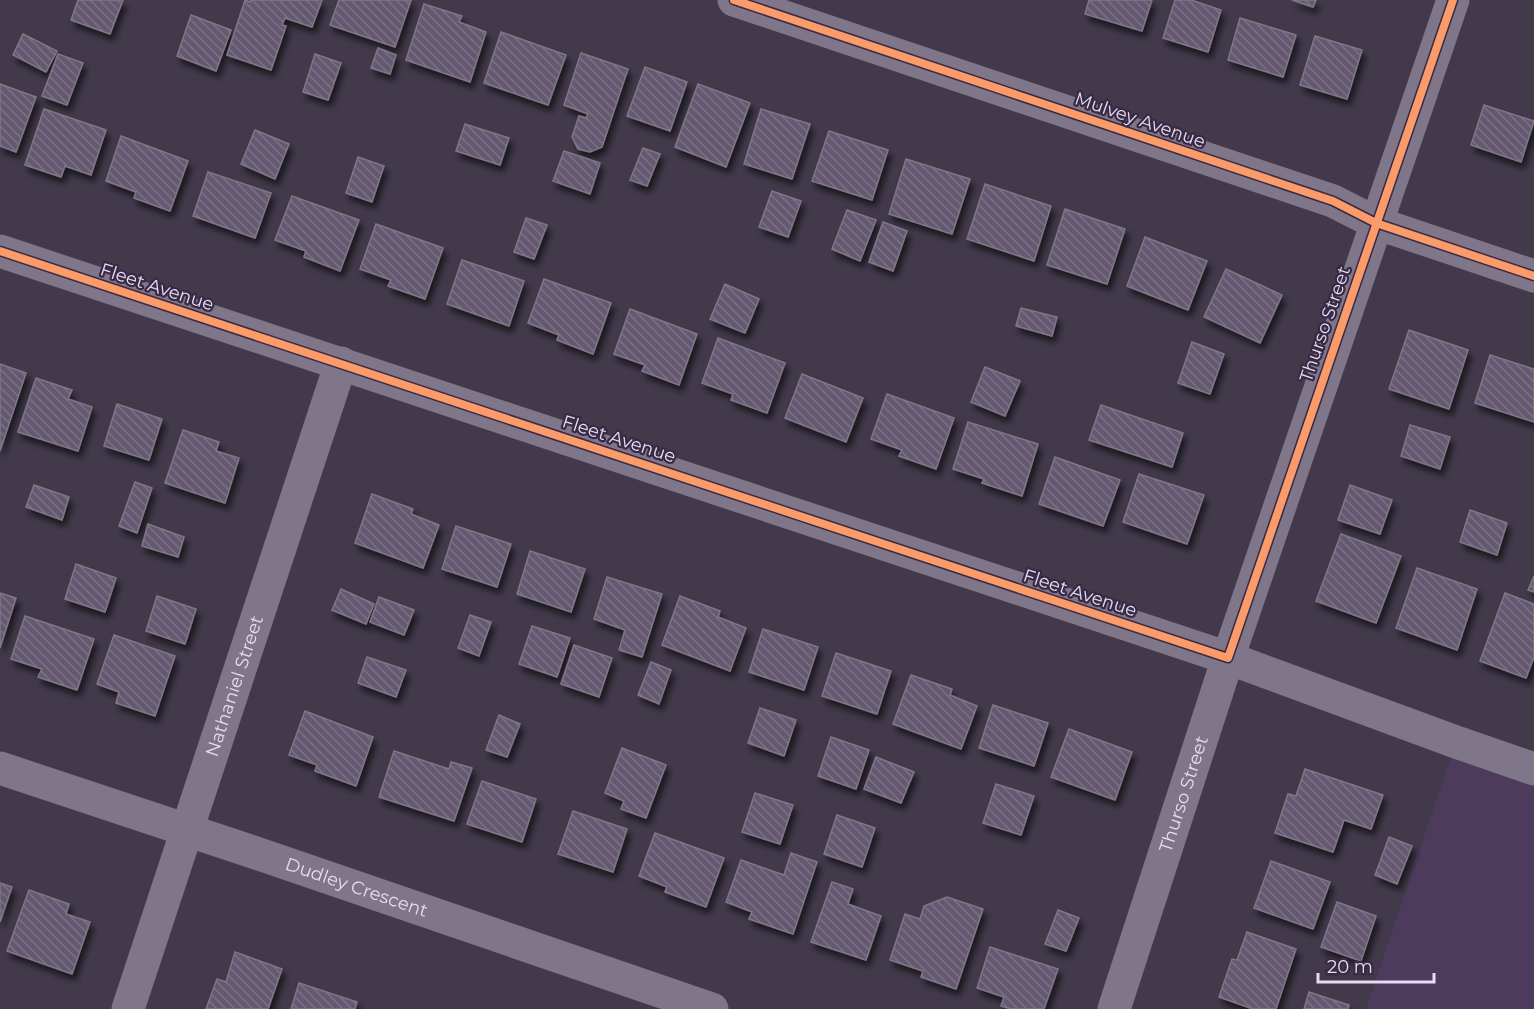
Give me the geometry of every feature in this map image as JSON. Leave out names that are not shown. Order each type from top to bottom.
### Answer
[{"type":"street","name":"Mulvey Avenue","points":[[734,0],[1333,201],[1376,223],[1534,276]]},
{"type":"street","name":"Thurso Street","points":[[1114,1009],[1228,658],[1453,0]]},
{"type":"street","name":"Fleet Avenue","points":[[0,251],[1228,658],[1456,742],[1534,768]]},
{"type":"street","name":"Nathaniel Street","points":[[129,1009],[341,363]]},
{"type":"street","name":"Dudley Crescent","points":[[0,768],[712,1009]]},
{"type":"shaded area","points":[[1456,742],[1534,769],[1534,1009],[1366,1009]]},
{"type":"building","points":[[78,0],[123,0],[110,34],[71,20]]},
{"type":"building","points":[[245,0],[250,2],[251,0],[322,0],[312,27],[285,18],[282,25],[286,26],[271,70],[227,55]]},
{"type":"building","points":[[339,0],[411,0],[395,47],[330,25]]},
{"type":"building","points":[[1089,0],[1152,0],[1142,31],[1085,14]]},
{"type":"building","points":[[1175,0],[1191,0],[1221,10],[1208,52],[1163,38]]},
{"type":"building","points":[[1292,0],[1316,0],[1313,7]]},
{"type":"building","points":[[424,4],[462,16],[459,22],[486,32],[470,82],[406,60]]},
{"type":"building","points":[[191,15],[231,30],[216,71],[177,56]]},
{"type":"building","points":[[1240,18],[1296,35],[1283,77],[1228,60]]},
{"type":"building","points":[[501,32],[566,55],[548,105],[484,83]]},
{"type":"building","points":[[23,34],[57,51],[46,72],[13,55]]},
{"type":"building","points":[[1315,36],[1362,50],[1347,99],[1300,85]]},
{"type":"building","points":[[378,48],[396,55],[390,74],[371,68]]},
{"type":"building","points":[[581,53],[628,69],[602,147],[590,152],[578,149],[572,137],[579,116],[586,118],[588,114],[564,105]]},
{"type":"building","points":[[58,54],[83,63],[67,105],[42,96]]},
{"type":"building","points":[[315,54],[341,63],[328,100],[303,92]]},
{"type":"building","points":[[645,67],[687,82],[670,131],[627,116]]},
{"type":"building","points":[[0,84],[36,97],[16,152],[0,146]]},
{"type":"building","points":[[698,84],[750,103],[726,167],[675,147]]},
{"type":"building","points":[[1484,105],[1534,121],[1521,162],[1471,145]]},
{"type":"building","points":[[44,109],[106,130],[91,175],[65,166],[61,177],[25,165]]},
{"type":"building","points":[[761,109],[810,124],[792,179],[744,164]]},
{"type":"building","points":[[465,124],[509,138],[500,165],[456,151]]},
{"type":"building","points":[[255,130],[289,144],[275,179],[241,164]]},
{"type":"building","points":[[829,131],[888,150],[872,200],[812,181]]},
{"type":"building","points":[[121,136],[188,161],[170,211],[134,198],[136,192],[106,181]]},
{"type":"building","points":[[643,148],[660,154],[647,186],[630,180]]},
{"type":"building","points":[[564,151],[600,163],[590,194],[553,181]]},
{"type":"building","points":[[358,157],[384,166],[372,202],[346,193]]},
{"type":"building","points":[[906,159],[970,179],[952,234],[889,214]]},
{"type":"building","points":[[208,172],[271,193],[255,238],[193,216]]},
{"type":"building","points":[[985,184],[1051,206],[1034,261],[967,239]]},
{"type":"building","points":[[772,191],[801,201],[788,237],[759,227]]},
{"type":"building","points":[[292,196],[359,220],[340,271],[304,257],[306,251],[275,240]]},
{"type":"building","points":[[1065,209],[1125,229],[1107,284],[1047,265]]},
{"type":"building","points":[[847,210],[876,220],[860,261],[832,249]]},
{"type":"building","points":[[526,218],[547,225],[534,259],[514,252]]},
{"type":"building","points":[[883,222],[907,231],[893,271],[869,262]]},
{"type":"building","points":[[376,224],[443,248],[425,299],[388,286],[391,280],[360,269]]},
{"type":"building","points":[[1145,237],[1207,261],[1188,310],[1127,286]]},
{"type":"building","points":[[462,260],[524,281],[509,326],[447,304]]},
{"type":"building","points":[[1226,269],[1282,295],[1260,343],[1204,317]]},
{"type":"building","points":[[544,279],[611,303],[593,354],[557,340],[559,335],[528,323]]},
{"type":"building","points":[[725,284],[759,299],[745,333],[710,319]]},
{"type":"building","points":[[1021,308],[1057,317],[1052,336],[1016,326]]},
{"type":"building","points":[[630,309],[697,334],[679,385],[642,371],[645,365],[614,354]]},
{"type":"building","points":[[1409,330],[1468,350],[1449,409],[1389,389]]},
{"type":"building","points":[[718,338],[785,363],[767,413],[731,400],[733,394],[702,383]]},
{"type":"building","points":[[1192,342],[1224,354],[1210,394],[1178,383]]},
{"type":"building","points":[[1490,355],[1534,369],[1534,422],[1475,403]]},
{"type":"building","points":[[0,364],[26,373],[0,451]]},
{"type":"building","points":[[985,367],[1020,381],[1005,416],[971,402]]},
{"type":"building","points":[[802,374],[863,398],[846,442],[785,418]]},
{"type":"building","points":[[36,378],[72,390],[68,399],[92,407],[78,451],[18,432]]},
{"type":"building","points":[[887,394],[954,418],[936,469],[899,456],[902,450],[871,439]]},
{"type":"building","points":[[117,404],[162,419],[149,460],[104,446]]},
{"type":"building","points":[[1101,405],[1183,433],[1172,467],[1089,440]]},
{"type":"building","points":[[968,422],[1038,444],[1022,496],[982,483],[984,479],[953,469]]},
{"type":"building","points":[[1410,425],[1450,437],[1440,469],[1401,456]]},
{"type":"building","points":[[183,430],[219,442],[216,451],[239,458],[225,503],[165,483]]},
{"type":"building","points":[[1055,457],[1120,480],[1103,526],[1039,504]]},
{"type":"building","points":[[1139,474],[1204,495],[1187,544],[1123,522]]},
{"type":"building","points":[[135,482],[152,488],[137,533],[119,526]]},
{"type":"building","points":[[34,485],[69,497],[62,520],[26,507]]},
{"type":"building","points":[[1350,485],[1392,500],[1380,534],[1338,520]]},
{"type":"building","points":[[372,494],[413,509],[411,514],[439,525],[423,568],[355,543]]},
{"type":"building","points":[[1470,510],[1507,523],[1497,555],[1460,542]]},
{"type":"building","points":[[148,524],[184,537],[178,557],[142,546]]},
{"type":"building","points":[[456,526],[511,544],[497,587],[442,569]]},
{"type":"building","points":[[1341,534],[1401,556],[1376,623],[1316,601]]},
{"type":"building","points":[[530,551],[585,569],[571,612],[517,594]]},
{"type":"building","points":[[76,564],[116,578],[105,612],[65,599]]},
{"type":"building","points":[[1417,568],[1477,589],[1457,650],[1396,628]]},
{"type":"building","points":[[1534,576],[1534,592],[1528,590]]},
{"type":"building","points":[[607,577],[662,594],[642,657],[619,650],[625,630],[594,619]]},
{"type":"building","points":[[341,589],[374,604],[366,624],[332,610]]},
{"type":"building","points":[[0,593],[16,598],[0,648]]},
{"type":"building","points":[[1505,593],[1534,604],[1534,657],[1526,678],[1480,661]]},
{"type":"building","points":[[157,596],[196,609],[185,644],[146,631]]},
{"type":"building","points":[[680,596],[720,611],[718,617],[746,628],[730,671],[662,645]]},
{"type":"building","points":[[379,597],[414,610],[404,635],[370,622]]},
{"type":"building","points":[[470,615],[491,622],[479,656],[458,648]]},
{"type":"building","points":[[25,616],[94,639],[77,690],[38,677],[42,669],[11,659]]},
{"type":"building","points":[[532,626],[570,638],[557,677],[519,664]]},
{"type":"building","points":[[763,629],[818,647],[804,690],[749,672]]},
{"type":"building","points":[[114,635],[175,656],[155,716],[116,703],[119,692],[97,684]]},
{"type":"building","points":[[574,645],[612,658],[599,697],[561,684]]},
{"type":"building","points":[[836,653],[891,671],[877,714],[822,696]]},
{"type":"building","points":[[367,657],[406,670],[396,697],[358,683]]},
{"type":"building","points":[[651,662],[671,670],[659,704],[638,695]]},
{"type":"building","points":[[911,675],[952,689],[950,695],[977,706],[961,749],[893,724]]},
{"type":"building","points":[[993,705],[1048,723],[1034,766],[979,748]]},
{"type":"building","points":[[760,708],[796,720],[784,756],[748,743]]},
{"type":"building","points":[[305,711],[373,737],[356,786],[315,771],[317,765],[289,755]]},
{"type":"building","points":[[499,715],[520,724],[507,757],[486,750]]},
{"type":"building","points":[[1069,729],[1132,752],[1115,800],[1051,777]]},
{"type":"building","points":[[831,737],[869,750],[856,789],[818,776]]},
{"type":"building","points":[[622,748],[666,765],[646,818],[621,809],[624,801],[605,793]]},
{"type":"building","points":[[394,751],[449,769],[451,762],[472,768],[454,821],[379,797]]},
{"type":"building","points":[[876,757],[914,772],[901,803],[864,789]]},
{"type":"building","points":[[1305,769],[1383,795],[1371,829],[1344,820],[1333,852],[1275,833],[1288,794],[1296,796]]},
{"type":"building","points":[[482,781],[536,799],[522,842],[467,824]]},
{"type":"building","points":[[996,784],[1034,796],[1021,835],[983,823]]},
{"type":"building","points":[[755,793],[793,805],[780,844],[742,832]]},
{"type":"building","points":[[573,811],[627,829],[613,872],[558,854]]},
{"type":"building","points":[[837,815],[875,828],[862,867],[824,854]]},
{"type":"building","points":[[655,833],[724,858],[706,907],[665,892],[667,887],[639,876]]},
{"type":"building","points":[[1389,837],[1412,846],[1397,884],[1375,875]]},
{"type":"building","points":[[791,853],[817,862],[793,934],[749,919],[752,912],[726,902],[741,860],[784,875]]},
{"type":"building","points":[[1271,861],[1330,882],[1313,929],[1254,908]]},
{"type":"building","points":[[832,882],[853,889],[848,904],[881,916],[866,960],[811,942]]},
{"type":"building","points":[[0,883],[12,887],[0,922]]},
{"type":"building","points":[[29,890],[69,904],[66,914],[90,922],[72,974],[7,951]]},
{"type":"building","points":[[947,897],[983,909],[956,989],[921,977],[923,971],[890,960],[905,914],[920,919],[924,906]]},
{"type":"building","points":[[1337,902],[1376,916],[1361,961],[1321,947]]},
{"type":"building","points":[[1058,910],[1079,918],[1066,951],[1045,944]]},
{"type":"building","points":[[1247,932],[1296,949],[1276,1009],[1253,1009],[1219,997],[1232,959],[1237,960]]},
{"type":"building","points":[[990,947],[1058,969],[1044,1009],[1011,1009],[1001,1006],[1004,997],[977,988]]},
{"type":"building","points":[[235,952],[282,969],[268,1009],[206,1009],[217,979],[226,982]]},
{"type":"building","points":[[299,983],[357,1002],[355,1009],[291,1009]]},
{"type":"building","points":[[1309,992],[1349,1005],[1348,1009],[1304,1009]]},
{"type":"cycle path","points":[[734,0],[1333,201],[1376,223],[1534,276]]},
{"type":"cycle path","points":[[0,251],[1228,658],[1453,0]]}]
